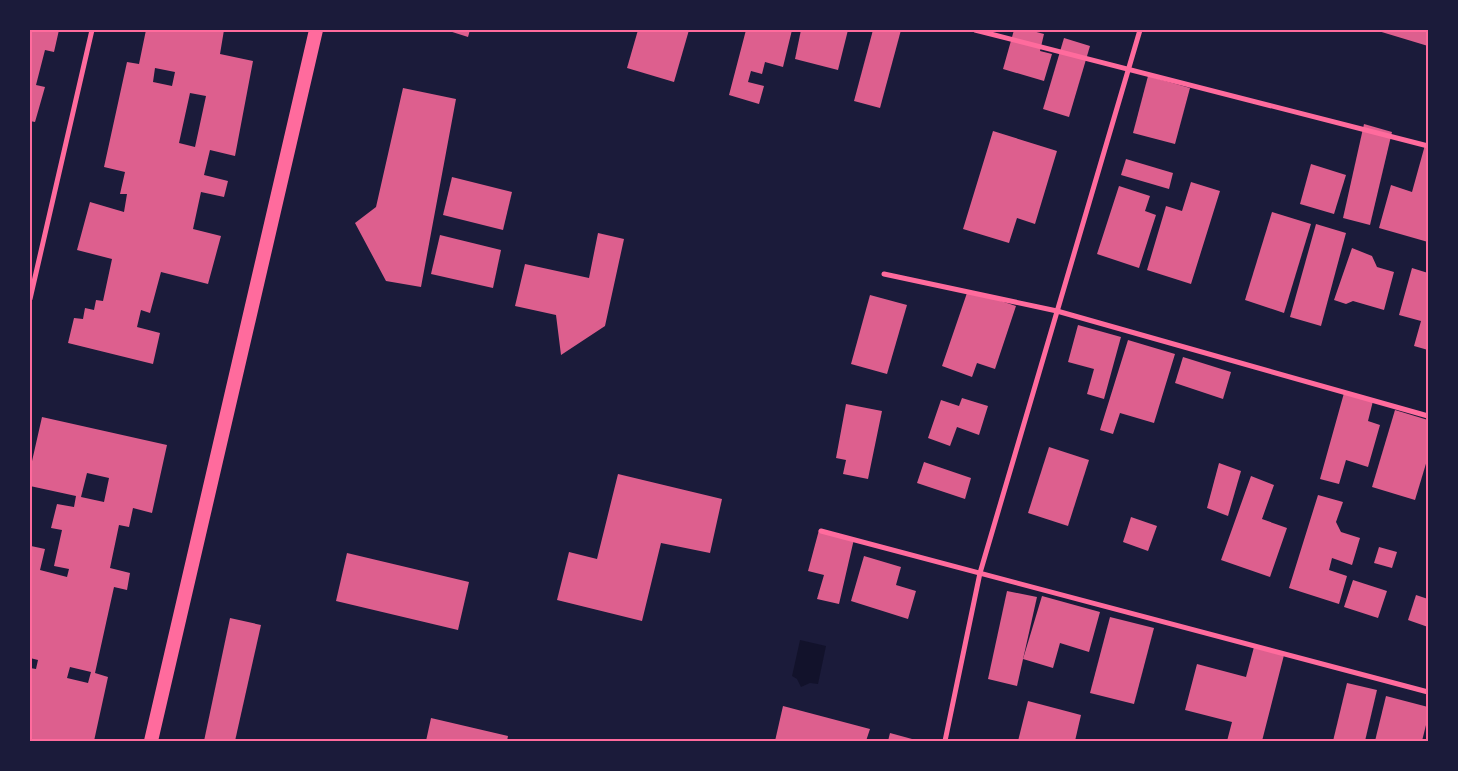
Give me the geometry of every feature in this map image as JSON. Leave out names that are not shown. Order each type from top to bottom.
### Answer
[{"type":"highway","points":[[151,741],[316,30]]},
{"type":"street","points":[[30,299],[92,30]]},
{"type":"street","points":[[975,30],[1428,146]]},
{"type":"street","points":[[945,741],[980,573],[1140,30]]},
{"type":"street","points":[[884,274],[1057,311],[1428,416]]},
{"type":"street","points":[[821,531],[1428,692]]},
{"type":"shaded area","points":[[800,640],[826,646],[818,684],[810,683],[801,687],[797,679],[792,676]]},
{"type":"building","points":[[30,30],[59,30],[54,52],[45,50],[36,85],[45,87],[35,122],[30,121]]},
{"type":"building","points":[[146,30],[224,30],[220,54],[253,61],[235,156],[210,150],[204,175],[228,181],[224,197],[201,192],[193,229],[221,236],[208,284],[161,272],[150,313],[141,310],[137,327],[160,333],[153,364],[68,343],[74,318],[83,319],[85,308],[94,310],[96,300],[103,301],[112,259],[77,250],[90,202],[124,212],[127,194],[120,194],[125,172],[104,167],[127,62],[139,64]],"holes":[[[155,68],[175,72],[172,86],[153,82]],[[190,93],[206,96],[195,147],[179,143]]]},
{"type":"building","points":[[446,30],[470,30],[468,37]]},
{"type":"building","points":[[638,30],[689,30],[674,82],[627,68]]},
{"type":"building","points":[[746,30],[792,30],[783,67],[765,62],[762,74],[751,71],[748,82],[764,86],[759,104],[729,95]]},
{"type":"building","points":[[801,30],[848,30],[838,70],[795,59]]},
{"type":"building","points":[[873,30],[901,30],[880,108],[854,101]]},
{"type":"building","points":[[1014,30],[1029,30],[1044,34],[1040,51],[1052,54],[1044,81],[1003,69]]},
{"type":"building","points":[[1375,30],[1428,30],[1428,46]]},
{"type":"building","points":[[1064,38],[1090,46],[1069,117],[1043,109]]},
{"type":"building","points":[[1148,76],[1190,88],[1175,144],[1133,133]]},
{"type":"building","points":[[403,88],[456,99],[421,287],[386,281],[355,223],[376,207]]},
{"type":"building","points":[[1364,124],[1392,132],[1370,225],[1343,218]]},
{"type":"building","points":[[993,131],[1057,151],[1035,224],[1017,218],[1009,243],[963,229]]},
{"type":"building","points":[[1425,145],[1428,146],[1428,242],[1379,228],[1391,185],[1412,192]]},
{"type":"building","points":[[1126,159],[1173,173],[1169,189],[1121,175]]},
{"type":"building","points":[[1311,164],[1346,175],[1334,214],[1300,204]]},
{"type":"building","points":[[452,177],[512,192],[503,230],[443,215]]},
{"type":"building","points":[[1191,182],[1220,191],[1191,284],[1147,270],[1166,206],[1182,211]]},
{"type":"building","points":[[1119,186],[1150,196],[1145,211],[1156,215],[1139,268],[1097,254]]},
{"type":"building","points":[[1272,212],[1311,224],[1284,313],[1245,300]]},
{"type":"building","points":[[1316,224],[1346,233],[1321,326],[1290,317]]},
{"type":"building","points":[[598,233],[624,239],[605,326],[561,355],[556,315],[515,306],[525,264],[589,278]]},
{"type":"building","points":[[440,235],[501,250],[493,288],[431,274]]},
{"type":"building","points":[[1352,248],[1372,256],[1377,267],[1394,272],[1384,310],[1353,301],[1346,304],[1334,300]]},
{"type":"building","points":[[1412,268],[1428,273],[1428,350],[1414,346],[1421,321],[1399,315]]},
{"type":"building","points":[[968,290],[1016,306],[995,369],[977,363],[972,377],[942,366]]},
{"type":"building","points":[[870,295],[907,305],[887,374],[851,364]]},
{"type":"building","points":[[1078,325],[1121,337],[1104,399],[1087,394],[1094,369],[1068,362]]},
{"type":"building","points":[[1128,340],[1175,354],[1154,423],[1120,413],[1113,434],[1100,430]]},
{"type":"building","points":[[1183,357],[1231,372],[1223,399],[1175,383]]},
{"type":"building","points":[[1344,393],[1373,401],[1368,421],[1380,425],[1368,467],[1346,460],[1339,484],[1320,479]]},
{"type":"building","points":[[962,398],[988,406],[979,435],[957,427],[950,446],[928,438],[941,400],[959,406]]},
{"type":"building","points":[[846,404],[882,411],[868,479],[843,474],[846,460],[836,458]]},
{"type":"building","points":[[1395,410],[1428,420],[1428,457],[1415,500],[1372,487]]},
{"type":"building","points":[[42,417],[167,445],[152,513],[133,508],[129,527],[119,525],[110,568],[130,573],[127,590],[114,587],[95,673],[108,677],[94,741],[30,741],[30,668],[36,669],[38,660],[30,658],[30,549],[31,546],[45,549],[40,570],[67,577],[69,569],[54,566],[62,530],[51,528],[57,504],[74,507],[76,496],[30,486],[30,470]],"holes":[[[87,473],[109,478],[104,502],[81,497]],[[70,667],[91,672],[88,683],[67,678]]]},
{"type":"building","points":[[1049,447],[1089,460],[1068,526],[1028,513]]},
{"type":"building","points":[[924,462],[971,478],[965,499],[917,483]]},
{"type":"building","points":[[1219,463],[1241,471],[1228,516],[1207,508]]},
{"type":"building","points":[[618,474],[722,499],[710,553],[661,543],[642,621],[557,600],[569,552],[597,559]]},
{"type":"building","points":[[1251,476],[1274,485],[1262,519],[1287,528],[1270,577],[1221,560]]},
{"type":"building","points":[[1318,495],[1343,502],[1336,522],[1341,532],[1360,538],[1352,565],[1332,558],[1329,570],[1347,576],[1339,604],[1289,588]]},
{"type":"building","points":[[1131,517],[1157,526],[1148,551],[1123,542]]},
{"type":"building","points":[[819,530],[854,539],[839,604],[817,599],[824,575],[808,571]]},
{"type":"building","points":[[1379,547],[1397,552],[1392,568],[1374,563]]},
{"type":"building","points":[[347,553],[469,582],[458,630],[336,601]]},
{"type":"building","points":[[864,556],[901,567],[896,585],[916,591],[908,619],[851,601]]},
{"type":"building","points":[[1353,580],[1387,591],[1378,618],[1344,607]]},
{"type":"building","points":[[1007,591],[1037,597],[1017,686],[988,679]]},
{"type":"building","points":[[1416,595],[1428,599],[1428,627],[1408,620]]},
{"type":"building","points":[[1042,596],[1100,612],[1089,652],[1060,643],[1053,668],[1023,659]]},
{"type":"building","points":[[1110,617],[1154,628],[1134,704],[1090,693]]},
{"type":"building","points":[[230,618],[261,625],[235,741],[204,741]]},
{"type":"building","points":[[1254,647],[1284,655],[1262,741],[1227,741],[1232,722],[1185,710],[1197,664],[1246,677]]},
{"type":"building","points":[[1347,683],[1377,690],[1365,741],[1333,741]]},
{"type":"building","points":[[1386,696],[1428,707],[1428,717],[1422,741],[1375,741]]},
{"type":"building","points":[[1028,701],[1081,715],[1075,741],[1018,741]]},
{"type":"building","points":[[783,706],[870,729],[866,741],[775,741]]},
{"type":"building","points":[[431,718],[508,736],[507,741],[426,741]]},
{"type":"building","points":[[890,733],[912,739],[912,741],[888,741]]}]
